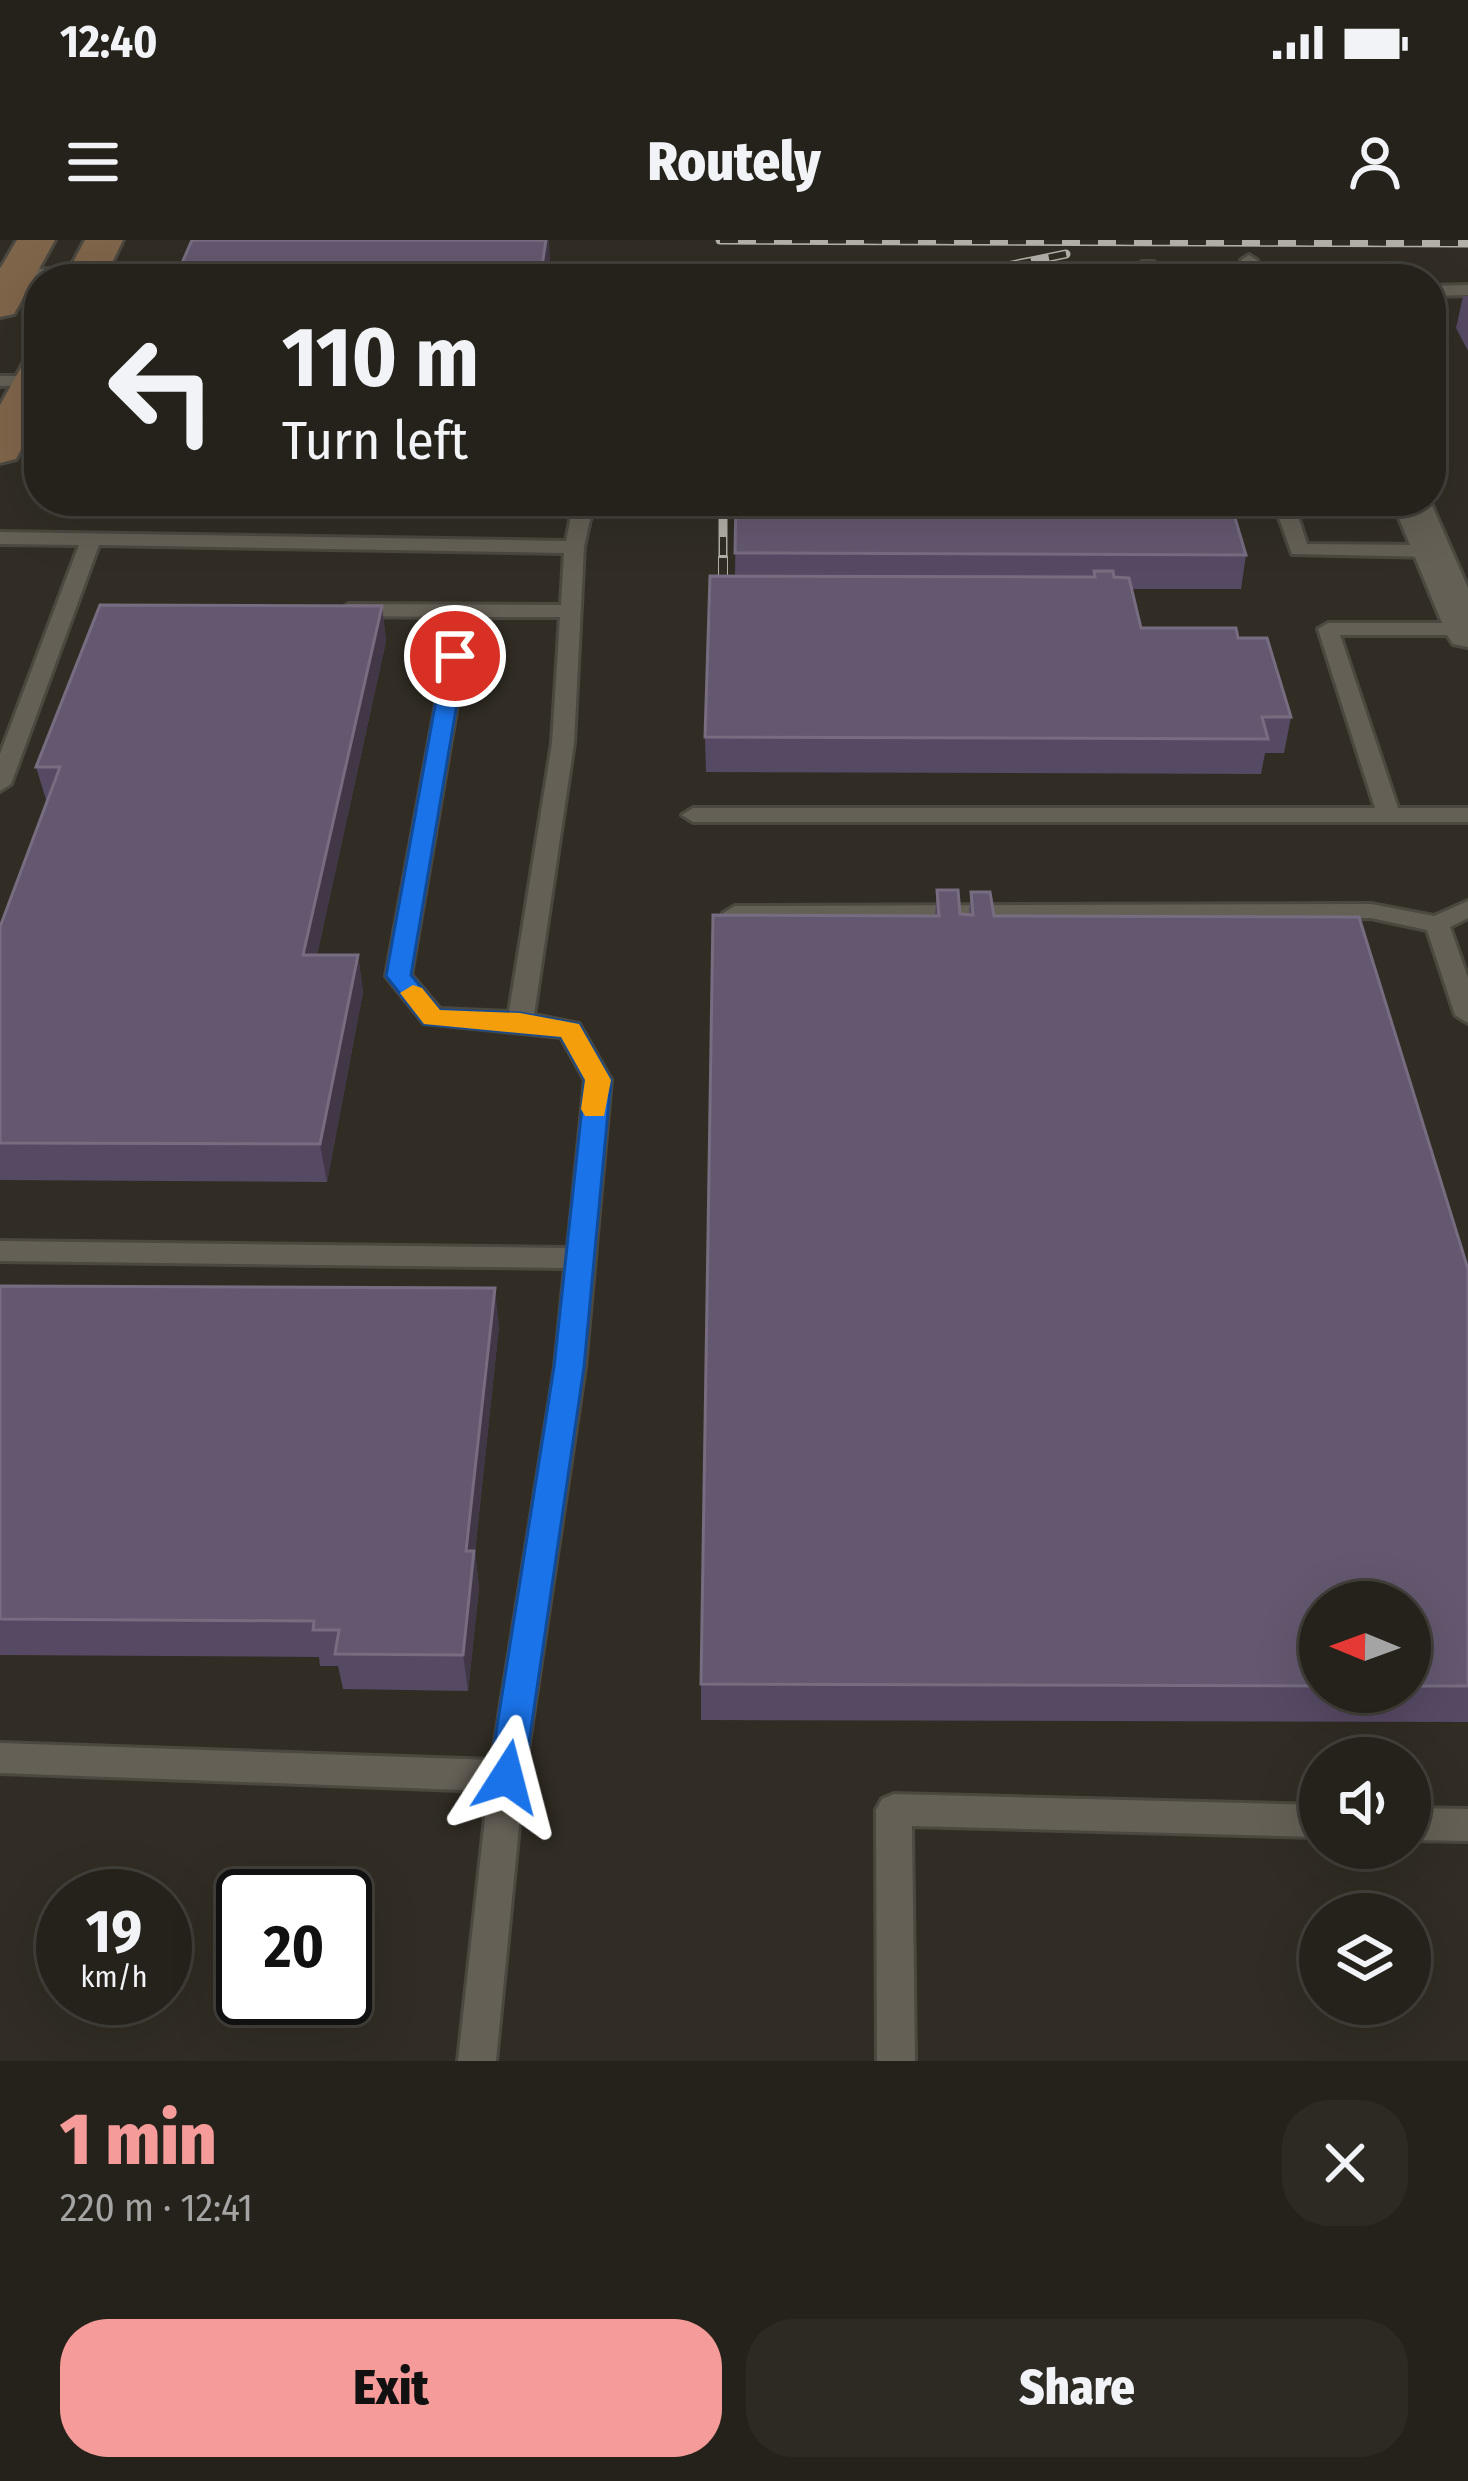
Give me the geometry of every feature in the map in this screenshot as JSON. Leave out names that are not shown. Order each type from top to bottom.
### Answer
[{"type":"street","points":[[1418,516],[1467,631]]},
{"type":"lane","points":[[1249,260],[1250,264]]},
{"type":"lane","points":[[520,1021],[563,743],[574,548],[581,516]]},
{"type":"lane","points":[[1288,516],[1299,550],[1432,550]]},
{"type":"lane","points":[[0,538],[574,548]]},
{"type":"lane","points":[[0,784],[75,610],[91,538]]},
{"type":"lane","points":[[322,610],[571,611]]},
{"type":"lane","points":[[463,610],[398,976],[433,1018],[520,1021],[570,1030],[598,1080],[569,1367],[507,1777],[477,2061]]},
{"type":"lane","points":[[1389,815],[1328,629],[1467,631]]},
{"type":"lane","points":[[693,815],[1468,815]]},
{"type":"lane","points":[[735,913],[1371,911],[1437,924],[1468,908]]},
{"type":"lane","points":[[1437,924],[1468,1016]]},
{"type":"lane","points":[[0,1251],[578,1258]]},
{"type":"lane","points":[[0,1758],[507,1777]]},
{"type":"lane","points":[[896,2061],[894,1810],[1299,1820]]},
{"type":"lane","points":[[1431,1824],[1468,1825]]},
{"type":"building","points":[[192,240],[546,240],[542,264],[182,264]]},
{"type":"building","points":[[736,516],[1234,516],[1246,555],[735,553]]},
{"type":"building","points":[[1094,571],[1113,571],[1114,577],[1129,578],[1141,628],[1236,628],[1238,638],[1267,638],[1291,717],[1262,717],[1268,739],[705,737],[710,576],[1095,577]]},
{"type":"building","points":[[100,605],[382,606],[303,955],[358,955],[320,1144],[0,1143],[0,927],[60,767],[36,767]]},
{"type":"building","points":[[937,890],[958,890],[960,914],[973,915],[971,892],[990,892],[994,916],[1359,917],[1468,1269],[1468,1686],[1431,1686],[1431,1581],[1299,1581],[1299,1686],[701,1684],[713,915],[939,916]]},
{"type":"building","points":[[0,1286],[495,1288],[466,1551],[474,1551],[463,1655],[335,1654],[339,1630],[313,1630],[314,1621],[0,1619]]},
{"type":"railway","points":[[720,240],[1468,243]]},
{"type":"railway","points":[[1017,264],[1066,254]]},
{"type":"railway","points":[[723,516],[723,580]]},
{"type":"slow traffic","points":[[413,993],[433,1018],[520,1021],[570,1030],[598,1080],[595,1109]]},
{"type":"route","points":[[455,656],[398,976],[433,1018],[520,1021],[570,1030],[598,1080],[569,1367],[507,1777]]}]
